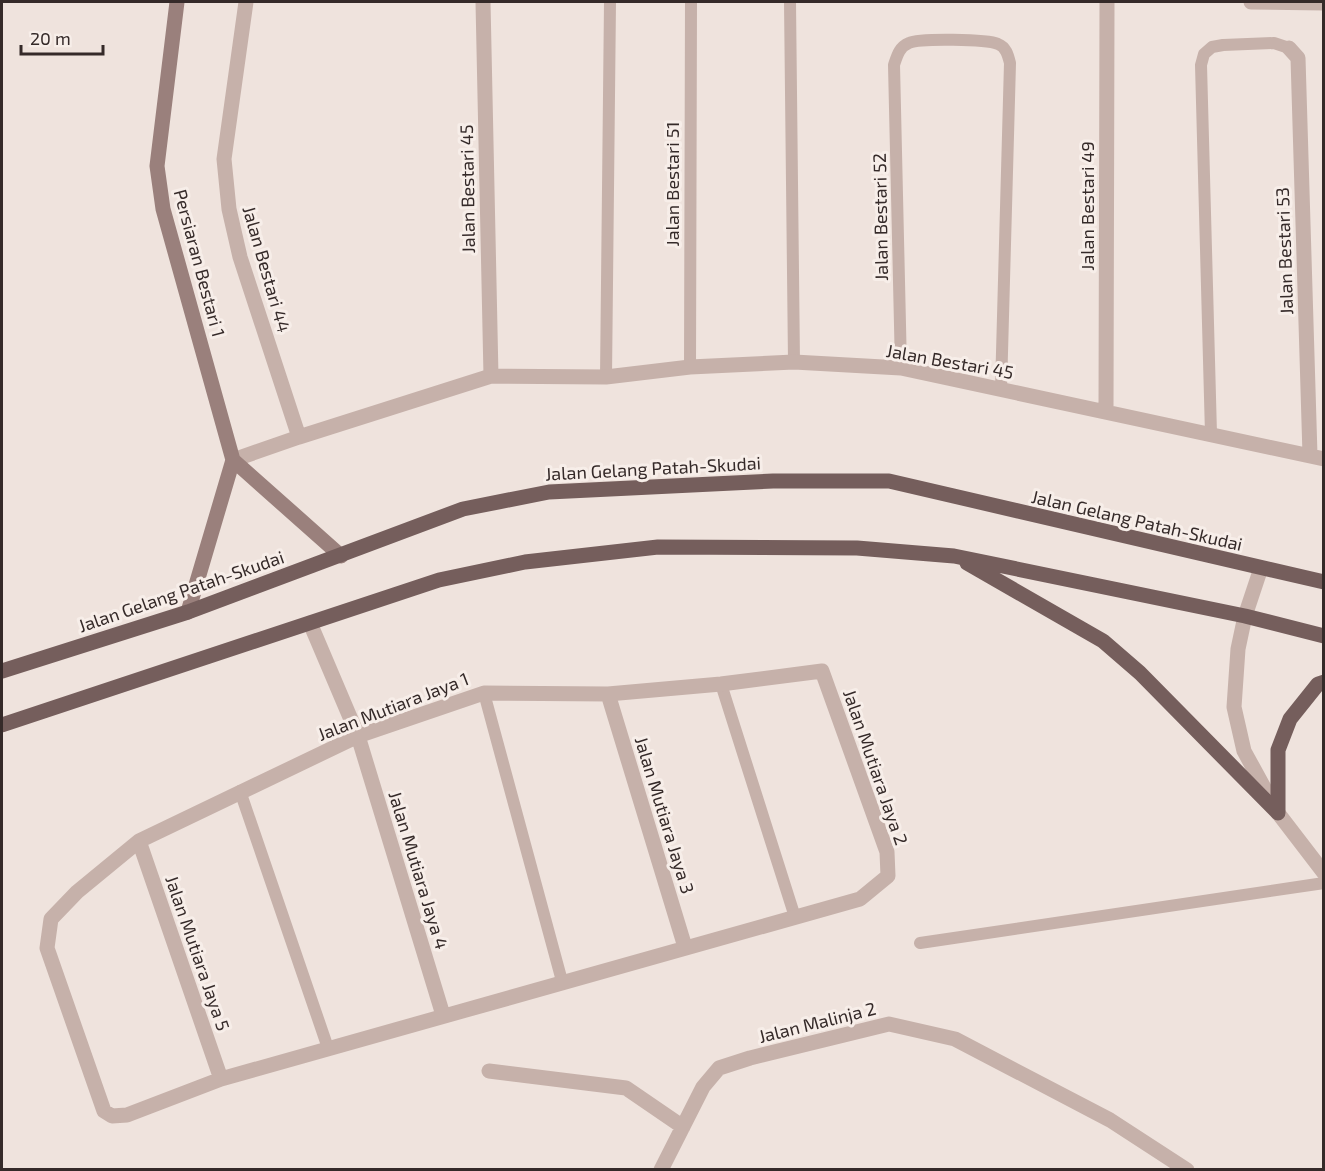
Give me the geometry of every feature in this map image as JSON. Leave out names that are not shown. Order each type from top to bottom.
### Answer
[{"type":"main road","name":"Jalan Gelang Patah-Skudai","points":[[2,671],[188,612],[463,509],[549,492],[773,481],[889,481],[1323,582]]},
{"type":"main road","points":[[2,725],[439,580],[525,562],[658,548],[857,548],[954,556],[1245,616],[1323,636]]},
{"type":"main road","points":[[954,556],[1103,641],[1140,673],[1278,813]]},
{"type":"main road","points":[[1278,813],[1278,750],[1290,718],[1318,684],[1323,682]]},
{"type":"street","name":"Persiaran Bestari 1","points":[[177,2],[156,166],[162,209],[233,460]]},
{"type":"street","name":"Jalan Bestari 44","points":[[246,2],[224,159],[229,209],[240,257],[299,437]]},
{"type":"street","name":"Jalan Bestari 45","points":[[483,2],[491,376]]},
{"type":"street","name":"Jalan Bestari 49","points":[[1106,411],[1107,2]]},
{"type":"street","points":[[1251,2],[1316,2]]},
{"type":"street","name":"Jalan Bestari 53","points":[[1289,48],[1298,58],[1317,457]]},
{"type":"street","name":"Jalan Bestari 45","points":[[233,460],[491,376],[606,377],[690,367],[794,362],[901,368],[1317,457]]},
{"type":"street","points":[[188,612],[233,460],[341,556]]},
{"type":"street","points":[[1261,568],[1245,616],[1238,649],[1234,707],[1244,751],[1278,813],[1323,873]]},
{"type":"street","name":"Jalan Mutiara Jaya 4","points":[[310,623],[358,736],[443,1015]]},
{"type":"street","name":"Jalan Mutiara Jaya 1","points":[[221,1079],[127,1115],[112,1116],[104,1111],[47,948],[51,920],[77,892],[140,841],[358,736],[484,693],[608,694],[721,684],[822,671]]},
{"type":"street","name":"Jalan Mutiara Jaya 2","points":[[795,917],[860,899],[888,876],[887,852],[822,671]]},
{"type":"street","name":"Jalan Mutiara Jaya 3","points":[[608,694],[685,947]]},
{"type":"street","name":"Jalan Mutiara Jaya 5","points":[[140,841],[221,1079]]},
{"type":"street","points":[[221,1079],[795,917]]},
{"type":"street","name":"Jalan Malinja 2","points":[[661,1170],[703,1087],[719,1068],[750,1058],[889,1024],[955,1039],[1110,1120],[1187,1170]]},
{"type":"street","points":[[489,1071],[626,1088],[683,1127]]},
{"type":"lane","points":[[606,377],[610,2]]},
{"type":"lane","name":"Jalan Bestari 51","points":[[690,367],[691,2]]},
{"type":"lane","points":[[790,2],[794,362]]},
{"type":"lane","name":"Jalan Bestari 52","points":[[901,368],[894,65],[897,53],[905,45],[921,40],[988,41],[999,44],[1007,52],[1010,63],[1001,389]]},
{"type":"lane","points":[[1211,434],[1202,64],[1204,54],[1212,47],[1222,45],[1274,43],[1289,48]]},
{"type":"lane","points":[[721,684],[795,917]]},
{"type":"lane","points":[[484,693],[562,981]]},
{"type":"lane","points":[[240,791],[328,1048]]},
{"type":"lane","points":[[920,943],[1323,883]]}]
